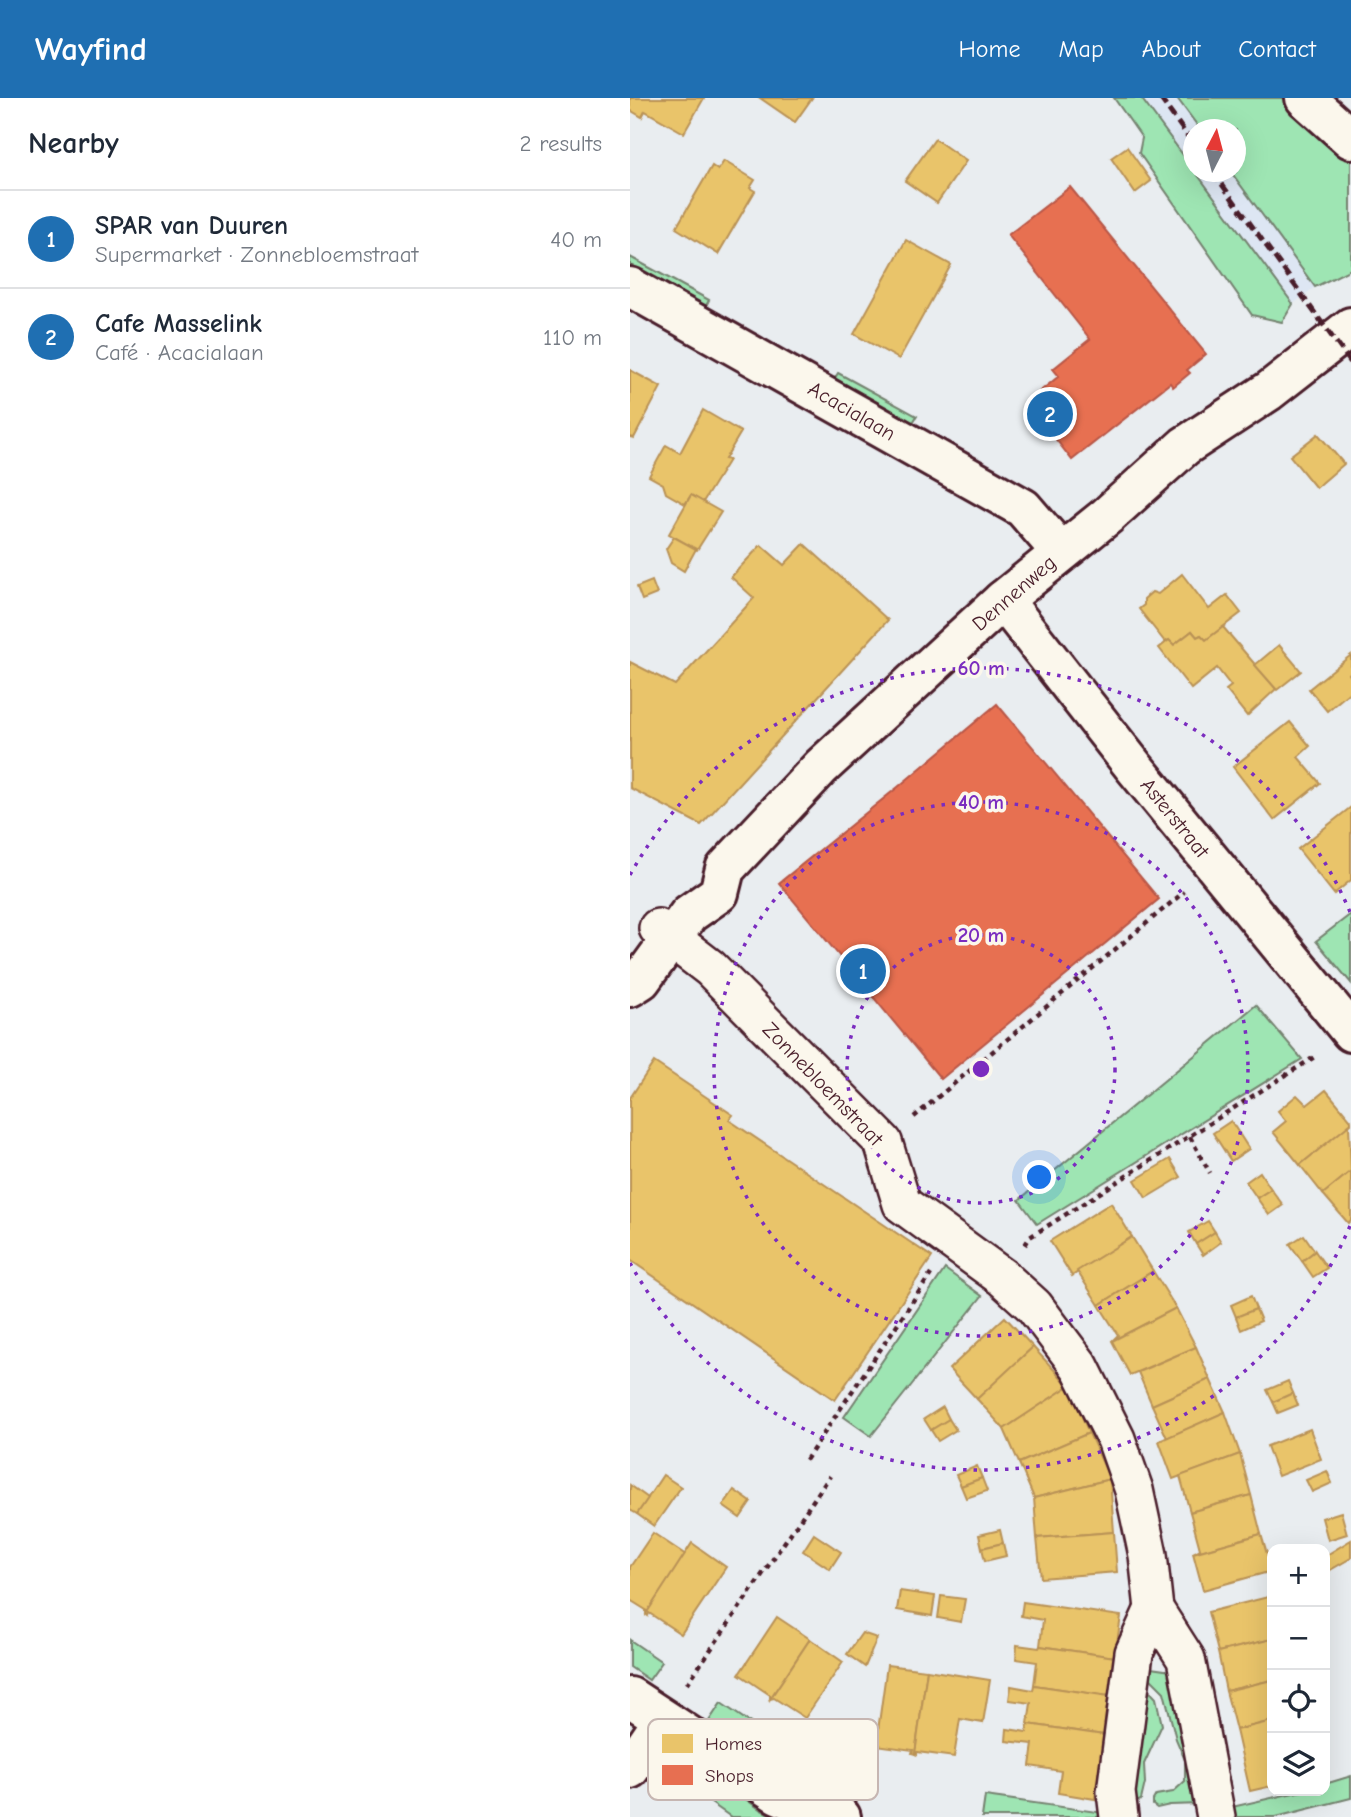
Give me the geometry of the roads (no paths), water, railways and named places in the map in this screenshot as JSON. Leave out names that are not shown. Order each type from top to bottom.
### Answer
[{"type":"street","points":[[1305,98],[1351,139]]},
{"type":"street","name":"Acacialaan","points":[[630,286],[1023,508],[1061,552]]},
{"type":"street","name":"Dennenweg","points":[[630,988],[641,980],[664,933],[719,893],[725,869],[821,767],[1003,600],[1107,516],[1185,446],[1269,391],[1351,327]]},
{"type":"street","name":"Asterstraat","points":[[1003,600],[1134,767],[1351,1032]]},
{"type":"street","name":"Zonnebloemstraat","points":[[664,933],[710,968],[883,1142],[902,1204],[1002,1277],[1034,1306],[1080,1367],[1116,1439],[1134,1490],[1148,1555],[1154,1609],[1186,1660],[1216,1817]]},
{"type":"street","points":[[1119,1817],[1116,1792],[1134,1653],[1154,1609]]},
{"type":"street","points":[[630,1697],[662,1719]]},
{"type":"street","points":[[630,1769],[648,1742]]},
{"type":"street","points":[[792,1800],[841,1817]]},
{"type":"railway","points":[[1160,98],[1183,130]]},
{"type":"railway","points":[[1220,182],[1351,363]]},
{"type":"place","name":"Cafe Masselink","points":[[1050,414]]},
{"type":"place","name":"SPAR van Duuren","points":[[863,971]]}]
